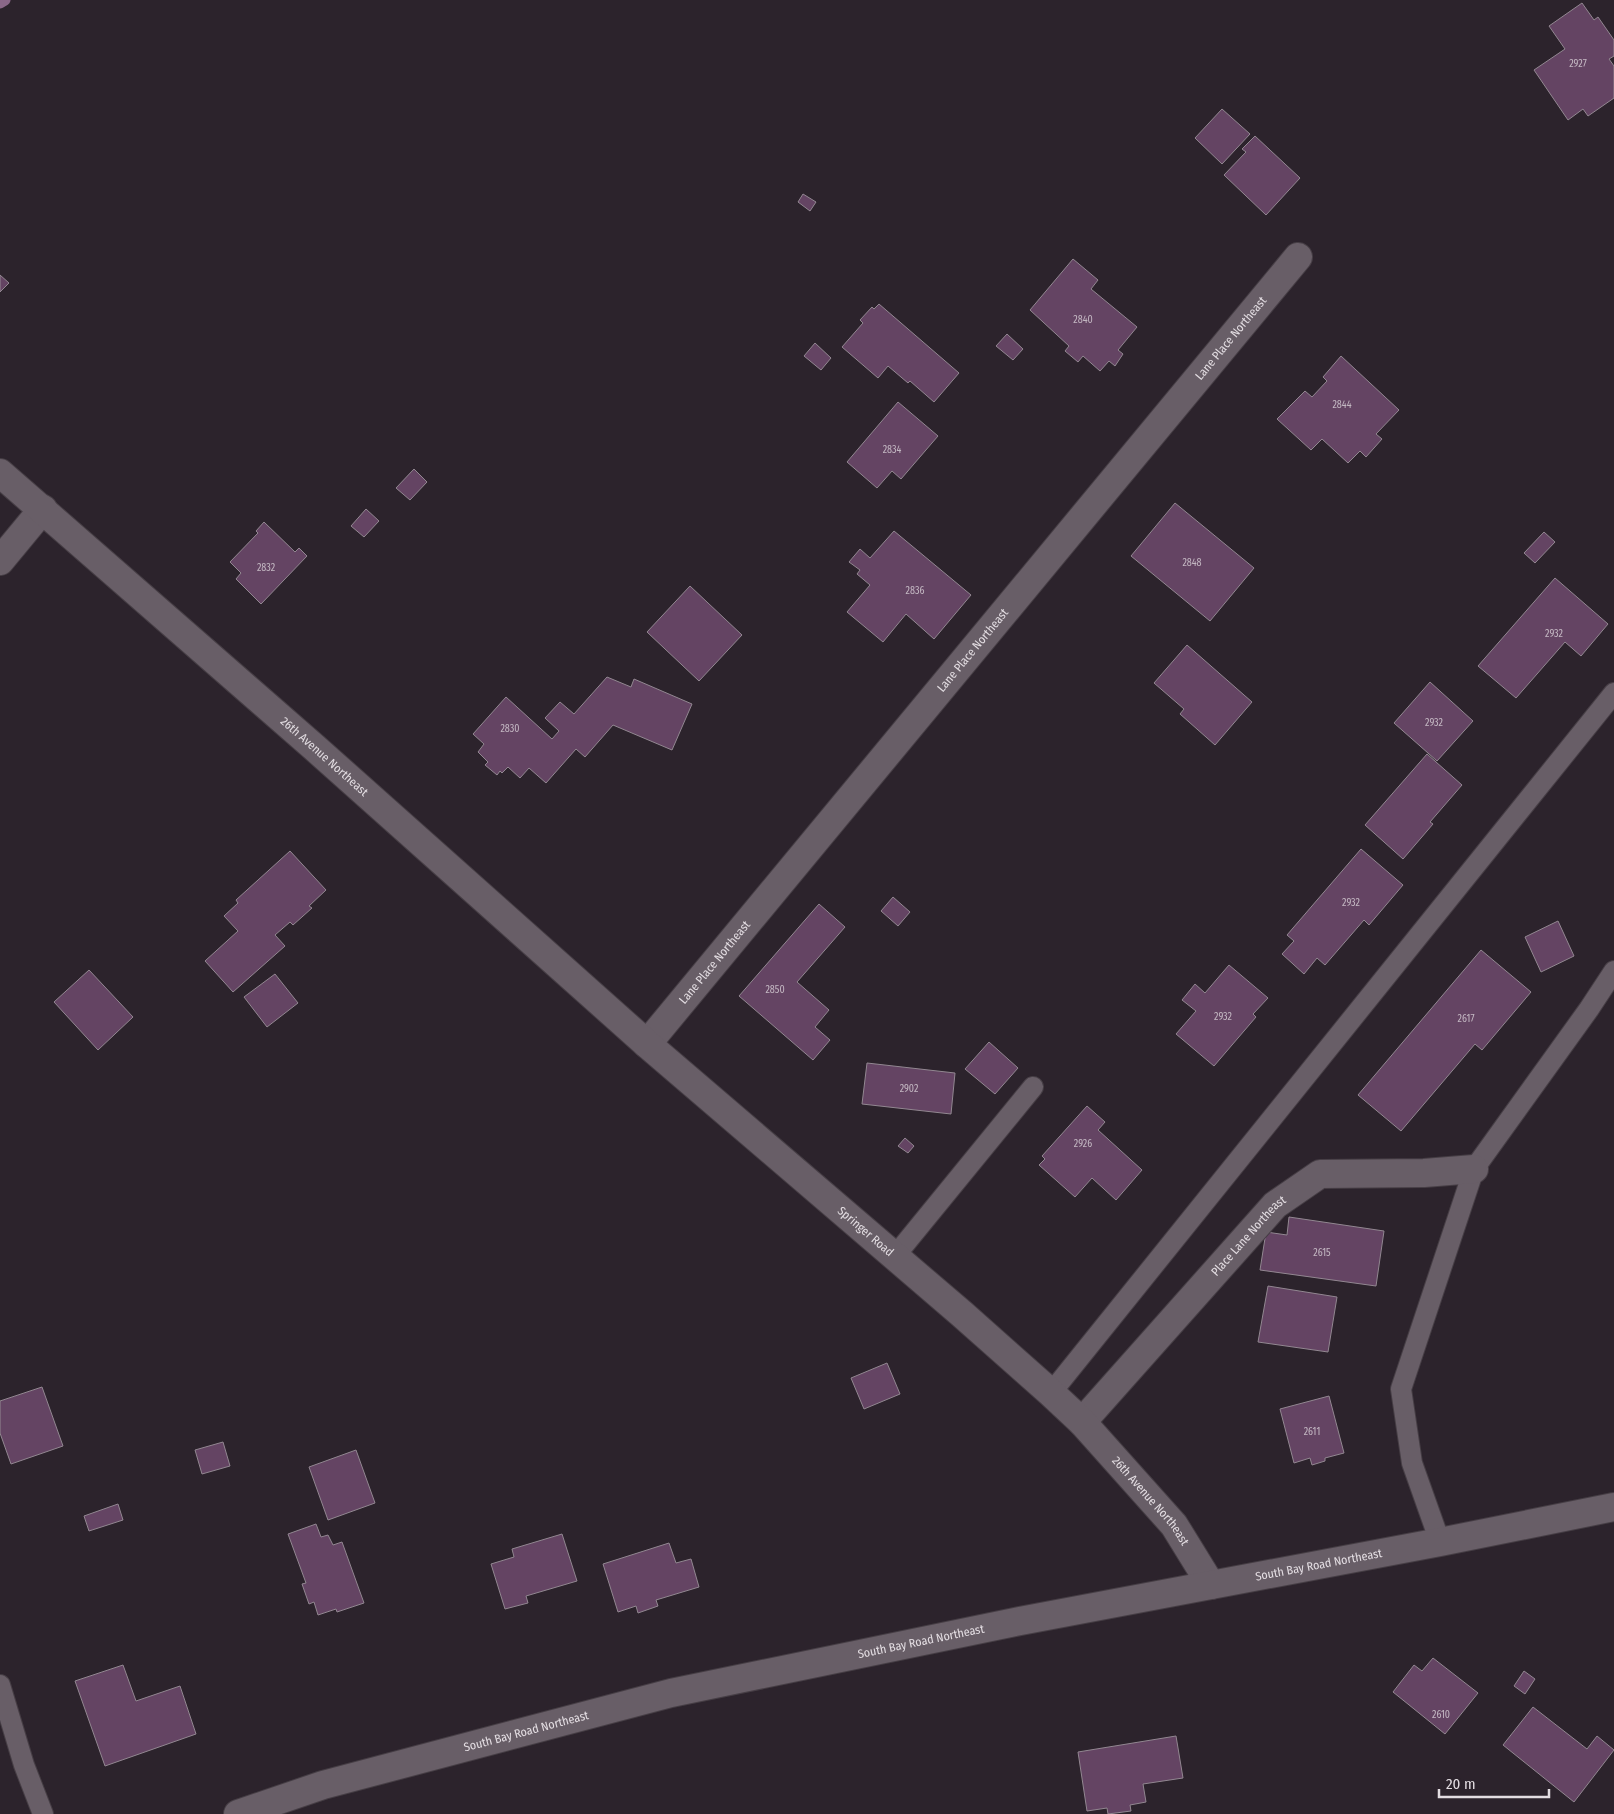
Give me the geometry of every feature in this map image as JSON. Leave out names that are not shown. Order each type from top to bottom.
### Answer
[{"type":"street","name":"Lane Place Northeast","points":[[647,1044],[1298,257]]},
{"type":"street","name":"26th Avenue Northeast","points":[[0,473],[647,1044]]},
{"type":"street","points":[[0,561],[43,509]]},
{"type":"street","name":"Springer Road","points":[[647,1044],[895,1256],[1082,1422]]},
{"type":"street","name":"Place Lane Northeast","points":[[1082,1422],[1275,1205],[1320,1174],[1424,1173],[1474,1168]]},
{"type":"street","name":"26th Avenue Northeast","points":[[1082,1422],[1174,1526],[1211,1585]]},
{"type":"street","name":"South Bay Road Northeast","points":[[238,1814],[323,1785],[671,1693],[1020,1621],[1440,1542],[1614,1507]]},
{"type":"lane","points":[[1051,1393],[1614,693]]},
{"type":"lane","points":[[1440,1542],[1412,1463],[1400,1389],[1474,1168],[1614,971]]},
{"type":"lane","points":[[895,1256],[1033,1087]]},
{"type":"lane","points":[[0,1685],[24,1765],[43,1814]]},
{"type":"building","points":[[1582,3],[1594,20],[1598,17],[1614,40],[1614,56],[1609,59],[1614,66],[1614,98],[1588,116],[1583,109],[1568,120],[1534,70],[1565,49],[1549,26]]},
{"type":"building","points":[[1222,109],[1250,134],[1222,164],[1195,138]]},
{"type":"building","points":[[1255,136],[1300,178],[1266,215],[1224,175],[1246,152],[1242,149]]},
{"type":"building","points":[[803,194],[816,202],[810,211],[798,202]]},
{"type":"building","points":[[1073,259],[1098,280],[1091,289],[1137,327],[1118,350],[1123,354],[1115,366],[1109,361],[1100,371],[1083,356],[1078,362],[1065,351],[1069,346],[1030,310]]},
{"type":"building","points":[[0,275],[9,283],[0,292]]},
{"type":"building","points":[[879,304],[959,373],[934,402],[910,381],[908,383],[888,366],[878,378],[842,347],[863,323],[860,320],[872,307],[874,309]]},
{"type":"building","points":[[1007,334],[1023,349],[1013,360],[996,346]]},
{"type":"building","points":[[815,343],[831,358],[821,370],[804,356]]},
{"type":"building","points":[[1341,356],[1399,410],[1376,434],[1382,439],[1366,457],[1360,451],[1348,463],[1322,439],[1311,450],[1277,419],[1305,391],[1312,397],[1327,381],[1323,377]]},
{"type":"building","points":[[898,402],[938,436],[901,479],[892,471],[877,488],[847,462]]},
{"type":"building","points":[[414,469],[427,482],[410,500],[396,488]]},
{"type":"building","points":[[1175,503],[1254,568],[1210,621],[1131,556]]},
{"type":"building","points":[[366,509],[379,521],[364,537],[351,526]]},
{"type":"building","points":[[264,522],[295,552],[299,548],[307,556],[261,604],[236,579],[241,573],[230,562],[258,533],[256,531]]},
{"type":"building","points":[[894,531],[971,595],[934,639],[906,614],[883,642],[847,612],[870,585],[857,574],[860,570],[849,562],[860,549],[870,558]]},
{"type":"building","points":[[1544,532],[1555,542],[1535,563],[1524,553]]},
{"type":"building","points":[[1555,578],[1608,624],[1581,656],[1565,642],[1516,698],[1478,666]]},
{"type":"building","points":[[690,586],[742,635],[699,681],[647,632]]},
{"type":"building","points":[[1187,645],[1252,702],[1215,745],[1180,714],[1184,709],[1154,683]]},
{"type":"building","points":[[607,677],[631,687],[634,679],[692,704],[672,750],[613,725],[585,757],[576,749],[546,783],[529,768],[520,778],[508,767],[497,775],[485,765],[488,762],[478,752],[484,744],[473,734],[506,697],[552,739],[559,731],[545,718],[560,702],[574,714]]},
{"type":"building","points":[[1430,682],[1473,721],[1437,761],[1394,723]]},
{"type":"building","points":[[1427,754],[1462,785],[1430,822],[1433,824],[1403,859],[1365,825]]},
{"type":"building","points":[[1361,849],[1403,885],[1369,925],[1364,920],[1325,965],[1317,958],[1304,974],[1282,954],[1294,941],[1287,935]]},
{"type":"building","points":[[290,851],[326,890],[309,906],[312,908],[293,925],[290,922],[275,935],[285,946],[233,992],[205,961],[238,931],[224,916],[238,903],[236,900]]},
{"type":"building","points":[[893,897],[910,912],[898,926],[881,911]]},
{"type":"building","points":[[819,904],[845,927],[797,982],[829,1010],[815,1027],[830,1040],[813,1060],[739,996]]},
{"type":"building","points":[[1558,921],[1574,956],[1541,972],[1525,937]]},
{"type":"building","points":[[1481,950],[1531,992],[1482,1050],[1475,1044],[1401,1131],[1358,1095]]},
{"type":"building","points":[[1229,965],[1268,998],[1253,1014],[1256,1017],[1214,1066],[1176,1034],[1196,1011],[1182,1000],[1195,984],[1205,993]]},
{"type":"building","points":[[89,970],[133,1017],[98,1050],[54,1002]]},
{"type":"building","points":[[275,974],[298,1003],[267,1027],[244,997]]},
{"type":"building","points":[[989,1042],[1018,1068],[995,1094],[965,1069]]},
{"type":"building","points":[[867,1063],[955,1073],[951,1114],[862,1104]]},
{"type":"building","points":[[1087,1106],[1105,1122],[1098,1130],[1142,1170],[1116,1200],[1092,1178],[1075,1197],[1039,1165],[1045,1159],[1042,1156]]},
{"type":"building","points":[[905,1138],[914,1146],[908,1153],[898,1146]]},
{"type":"building","points":[[1289,1217],[1384,1231],[1376,1286],[1260,1270],[1266,1232],[1287,1235]]},
{"type":"building","points":[[1268,1286],[1337,1297],[1328,1352],[1258,1342]]},
{"type":"building","points":[[887,1363],[900,1394],[864,1409],[851,1378]]},
{"type":"building","points":[[42,1387],[63,1446],[11,1464],[0,1433],[0,1401]]},
{"type":"building","points":[[1329,1396],[1344,1453],[1325,1458],[1325,1461],[1312,1465],[1310,1458],[1294,1463],[1280,1409]]},
{"type":"building","points":[[223,1442],[230,1466],[202,1474],[195,1450]]},
{"type":"building","points":[[356,1450],[375,1503],[328,1520],[309,1467]]},
{"type":"building","points":[[118,1504],[123,1520],[89,1531],[84,1516]]},
{"type":"building","points":[[316,1524],[321,1537],[328,1535],[333,1545],[342,1542],[364,1603],[337,1612],[336,1609],[318,1615],[314,1602],[309,1604],[302,1584],[306,1583],[288,1534]]},
{"type":"building","points":[[562,1534],[577,1581],[526,1596],[528,1603],[505,1609],[491,1564],[514,1557],[512,1549]]},
{"type":"building","points":[[669,1543],[676,1563],[691,1559],[699,1587],[656,1600],[658,1606],[638,1613],[636,1606],[618,1612],[603,1564]]},
{"type":"building","points":[[1433,1658],[1478,1693],[1445,1734],[1393,1692],[1414,1665],[1422,1671]]},
{"type":"building","points":[[123,1665],[136,1701],[180,1686],[196,1734],[105,1766],[75,1681]]},
{"type":"building","points":[[1524,1671],[1535,1679],[1525,1694],[1514,1686]]},
{"type":"building","points":[[1533,1707],[1587,1749],[1597,1736],[1614,1750],[1574,1802],[1503,1745]]},
{"type":"building","points":[[1176,1736],[1183,1778],[1143,1784],[1146,1802],[1130,1805],[1131,1811],[1108,1814],[1107,1808],[1087,1811],[1078,1752]]},
{"type":"waterway","points":[[0,3],[5,0]]}]
